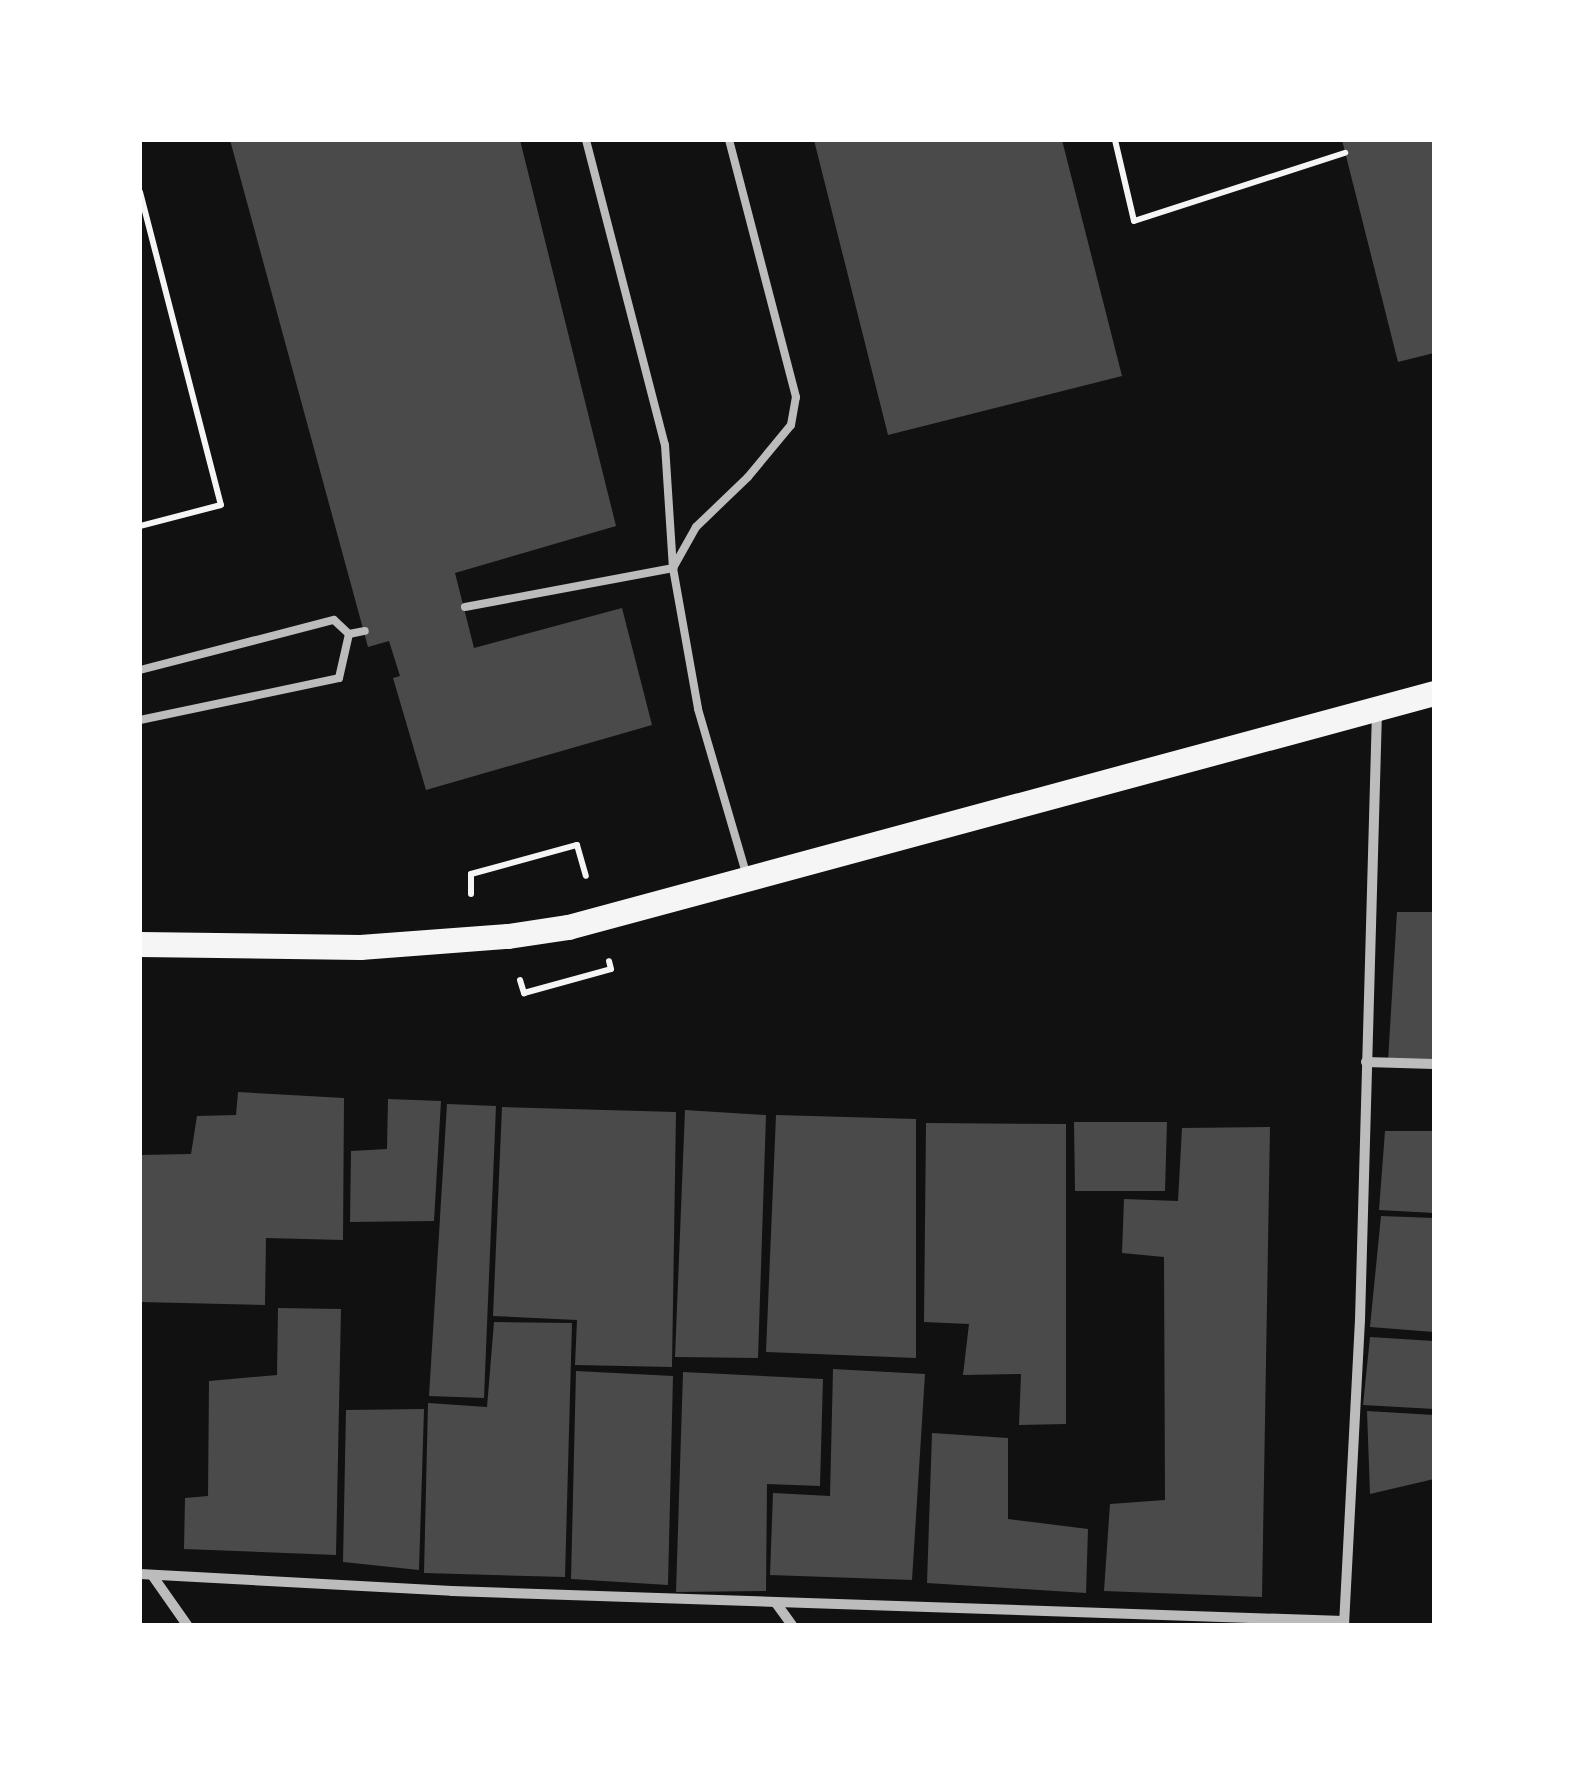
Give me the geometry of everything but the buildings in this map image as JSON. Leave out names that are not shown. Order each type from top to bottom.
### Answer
[{"type":"main road","points":[[140,944],[360,947],[508,936],[568,926],[748,881],[1434,693]]},
{"type":"street","points":[[146,1574],[1344,1623],[1358,1387],[1377,709]]},
{"type":"street","points":[[1366,1062],[1434,1064]]},
{"type":"street","points":[[146,1574],[188,1625]]},
{"type":"street","points":[[776,1602],[792,1625]]},
{"type":"lane","points":[[586,140],[665,445],[673,568],[698,709],[748,881]]},
{"type":"lane","points":[[673,568],[696,526],[748,477],[791,424],[796,397],[729,140]]},
{"type":"lane","points":[[465,608],[673,568]]},
{"type":"lane","points":[[140,670],[334,620],[349,634]]},
{"type":"lane","points":[[349,634],[365,631]]},
{"type":"lane","points":[[140,720],[338,678],[349,634]]},
{"type":"path","points":[[1115,140],[1134,221],[1346,153]]},
{"type":"path","points":[[140,192],[221,505],[140,526]]},
{"type":"path","points":[[471,874],[577,845]]},
{"type":"path","points":[[524,993],[612,969]]}]
